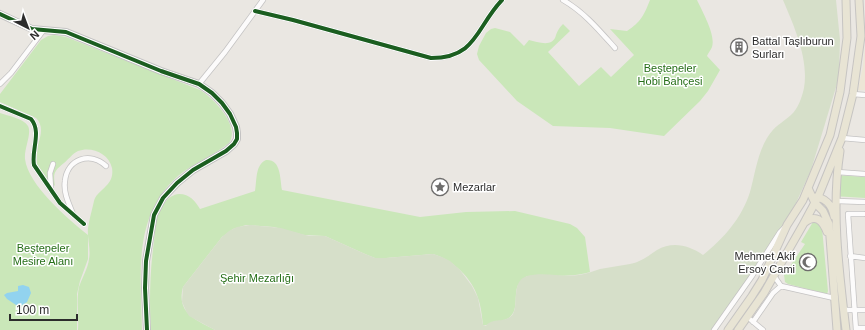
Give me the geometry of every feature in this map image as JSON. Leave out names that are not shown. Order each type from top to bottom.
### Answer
[{"type":"main road","points":[[728,330],[762,280],[787,225],[803,200],[830,135],[840,92],[847,38],[846,0]]},
{"type":"main road","points":[[836,227],[837,172],[842,138],[853,94],[863,34],[859,0]]},
{"type":"main road","points":[[738,330],[750,319],[804,223],[842,138]]},
{"type":"main road","points":[[808,188],[827,217],[829,224],[837,330]]},
{"type":"main road","points":[[803,200],[825,200],[833,211],[836,227],[846,330]]},
{"type":"main road","points":[[804,223],[810,219],[818,219],[823,223],[830,237]]},
{"type":"street","points":[[199,84],[263,0]]},
{"type":"street","points":[[255,11],[431,58],[442,58],[454,55],[465,49],[476,38],[486,21],[502,0]]},
{"type":"street","points":[[563,0],[572,5],[590,21],[615,48]]},
{"type":"street","points":[[0,14],[32,29],[66,32],[161,71],[199,84],[212,93],[230,114],[237,133],[237,139],[234,144],[226,151],[193,170],[177,183],[163,198],[154,214],[146,261],[145,288],[147,330]]},
{"type":"street","points":[[0,84],[11,73],[43,31]]},
{"type":"street","points":[[853,94],[865,95]]},
{"type":"street","points":[[0,106],[31,119],[34,123],[37,132],[33,158],[34,165],[60,203],[84,224]]},
{"type":"street","points":[[842,138],[865,140]]},
{"type":"street","points":[[74,215],[67,200],[64,182],[66,173],[70,166],[77,161],[87,158],[96,159],[106,166]]},
{"type":"street","points":[[52,192],[50,173],[53,164]]},
{"type":"street","points":[[837,172],[865,174]]},
{"type":"street","points":[[837,201],[865,202]]},
{"type":"street","points":[[864,214],[848,214],[856,329],[865,328]]},
{"type":"street","points":[[714,330],[745,287],[780,232],[787,225]]},
{"type":"street","points":[[850,256],[865,258]]},
{"type":"street","points":[[774,276],[781,286],[834,298]]},
{"type":"street","points":[[763,330],[750,319],[781,286]]},
{"type":"street","points":[[843,310],[865,310]]},
{"type":"shaded area","points":[[865,46],[865,90],[858,90],[863,66]]},
{"type":"green space","name":"Beştepeler Hobi Bahçesi","points":[[650,0],[697,0],[708,23],[712,36],[712,47],[707,56],[720,70],[708,91],[700,101],[664,136],[610,128],[553,126],[517,101],[479,60],[477,54],[479,46],[486,33],[491,29],[495,28],[510,32],[524,46],[529,40],[541,43],[552,42],[563,24],[570,31],[548,52],[579,86],[601,67],[611,77],[634,55],[610,29],[627,31],[632,28],[642,18]]},
{"type":"green space","name":"Şehir Mezarlığı","points":[[783,0],[836,0],[840,40],[839,73],[837,84],[811,170],[796,203],[773,242],[712,330],[215,330],[189,316],[187,313],[182,302],[183,287],[222,237],[237,227],[250,225],[281,228],[309,236],[325,236],[375,258],[433,254],[442,257],[450,261],[460,270],[472,286],[478,298],[483,325],[486,326],[492,322],[507,319],[513,314],[515,309],[517,287],[519,282],[527,276],[540,274],[567,276],[582,275],[600,269],[638,262],[663,247],[674,245],[680,245],[692,249],[703,255],[725,235],[742,211],[747,202],[759,158],[767,138],[775,128],[788,118],[798,106],[802,95],[805,77],[800,43]]},
{"type":"green space","points":[[54,35],[66,37],[200,90],[212,99],[229,121],[232,136],[229,143],[178,176],[163,192],[153,209],[146,228],[142,248],[142,330],[78,330],[78,293],[89,255],[89,222],[94,201],[98,193],[111,179],[112,174],[112,168],[107,158],[94,150],[88,149],[78,151],[56,170],[54,175],[55,186],[42,173],[36,164],[36,152],[41,134],[40,123],[36,118],[0,102],[0,94],[41,40],[48,36]]},
{"type":"green space","name":"Beştepeler Mesire Alanı","points":[[0,113],[19,119],[26,123],[29,133],[25,159],[33,180],[60,211],[88,235],[88,259],[77,294],[77,330],[0,330]]},
{"type":"green space","points":[[266,160],[275,163],[277,166],[282,190],[420,217],[466,212],[515,211],[570,224],[577,228],[585,237],[590,272],[567,276],[527,276],[518,285],[515,308],[511,316],[504,320],[483,325],[479,301],[471,284],[461,271],[454,265],[433,254],[375,258],[325,236],[304,235],[274,227],[246,225],[233,229],[222,237],[183,287],[182,303],[185,309],[195,319],[215,330],[151,330],[150,297],[152,263],[156,220],[162,206],[168,199],[179,194],[192,198],[200,209],[255,191],[258,169],[262,162]]},
{"type":"green space","points":[[835,175],[865,177],[865,198],[833,196]]},
{"type":"green space","points":[[813,222],[819,224],[822,228],[828,291],[827,294],[785,282],[784,275],[805,244],[801,242]]},
{"type":"water","points":[[23,285],[29,287],[31,293],[27,302],[19,307],[7,299],[4,295],[18,291],[18,286]]},
{"type":"cycle path","points":[[255,11],[431,58],[446,57],[458,53],[467,47],[493,10],[502,0]]},
{"type":"cycle path","points":[[0,14],[32,29],[66,32],[161,71],[199,84],[212,93],[230,114],[237,133],[237,139],[234,144],[226,151],[193,170],[177,183],[163,198],[154,215],[146,261],[145,288],[147,330]]},
{"type":"cycle path","points":[[0,106],[31,119],[36,130],[33,159],[34,165],[60,203],[84,224]]},
{"type":"place","name":"Battal Taşlıburun Surları","points":[[739,47]]},
{"type":"place","name":"Mezarlar","points":[[440,187]]},
{"type":"place","name":"Mehmet Akif Ersoy Cami","points":[[808,262]]}]
